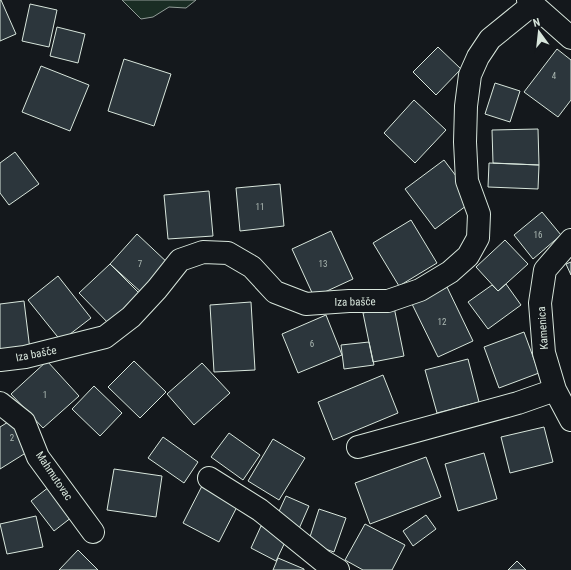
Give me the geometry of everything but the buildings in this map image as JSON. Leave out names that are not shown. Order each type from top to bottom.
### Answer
[{"type":"street","points":[[530,2],[571,38]]},
{"type":"street","name":"Iza bašče","points":[[0,360],[25,357],[105,337],[131,317],[157,289],[180,260],[203,252],[228,253],[252,267],[275,292],[306,304],[349,301],[388,302],[420,290],[450,272],[468,256],[478,238],[479,214],[467,181],[465,142],[466,106],[470,75],[478,57],[490,39],[530,2]]},
{"type":"street","name":"Kamenica","points":[[571,240],[545,270],[540,303],[544,353],[555,390],[571,420]]},
{"type":"street","points":[[358,447],[518,403],[555,390]]},
{"type":"street","name":"Mahmutovac","points":[[0,403],[24,422],[38,457],[93,532]]},
{"type":"street","points":[[209,478],[260,510],[327,567]]},
{"type":"green space","points":[[122,0],[196,0],[186,8],[169,7],[153,17],[141,19]]}]
